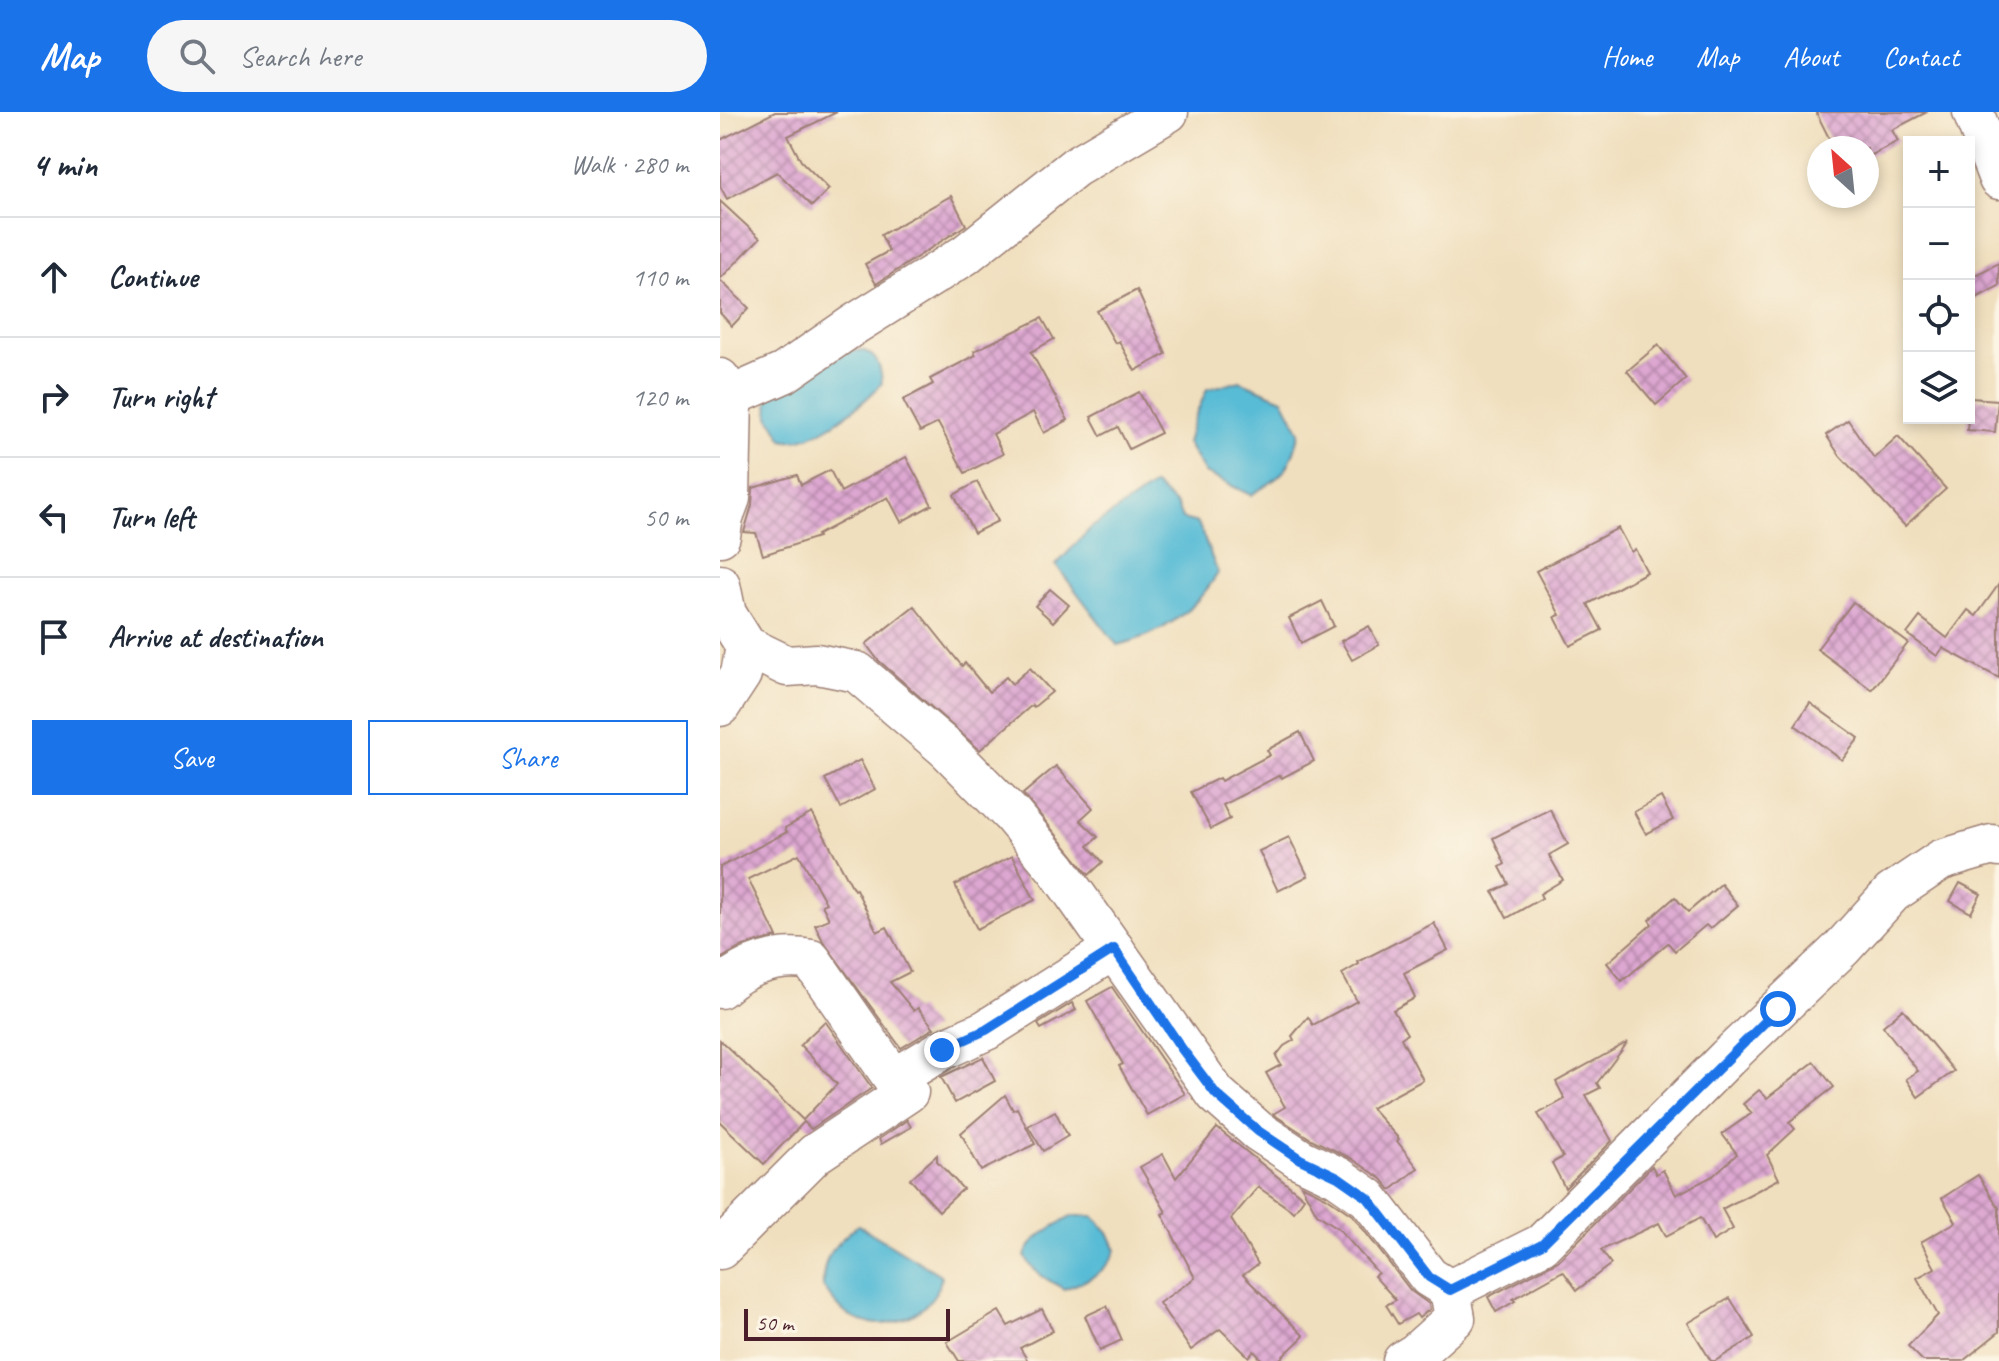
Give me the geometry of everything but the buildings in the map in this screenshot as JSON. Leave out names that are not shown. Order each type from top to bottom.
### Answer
[{"type":"street","points":[[720,536],[730,498],[726,388],[784,373],[965,255],[1075,167],[1168,112]]},
{"type":"street","points":[[1973,112],[1999,179]]},
{"type":"street","points":[[720,585],[726,614],[746,646],[787,666],[817,664],[857,672],[947,749],[1012,815],[1057,869],[1216,1094],[1258,1131],[1368,1198],[1429,1277],[1450,1290],[1455,1318],[1403,1361]]},
{"type":"street","points":[[720,706],[741,674],[746,646]]},
{"type":"street","points":[[1450,1290],[1542,1244],[1727,1058],[1842,948],[1892,893],[1941,860],[1992,845],[1999,847]]},
{"type":"street","points":[[894,1079],[942,1050],[986,1030],[1114,949]]},
{"type":"street","points":[[720,1249],[815,1154],[908,1092],[894,1079],[811,960],[788,955],[728,981]]},
{"type":"water","points":[[862,350],[872,355],[878,363],[882,383],[863,402],[821,431],[794,440],[783,439],[769,416],[768,397],[847,352]]},
{"type":"water","points":[[1240,381],[1283,399],[1300,432],[1289,464],[1272,482],[1251,495],[1205,473],[1187,443],[1207,389]]},
{"type":"water","points":[[1154,485],[1177,506],[1182,519],[1198,523],[1218,573],[1209,587],[1175,620],[1148,635],[1117,645],[1056,565],[1091,528]]},
{"type":"water","points":[[1073,1216],[1093,1216],[1108,1232],[1116,1250],[1102,1270],[1064,1289],[1037,1272],[1025,1256],[1038,1237]]},
{"type":"water","points":[[858,1225],[942,1276],[937,1290],[918,1312],[891,1323],[862,1321],[844,1312],[823,1287],[828,1258]]},
{"type":"route","points":[[942,1050],[986,1030],[1114,949],[1216,1094],[1258,1131],[1368,1198],[1429,1277],[1450,1290],[1542,1244],[1778,1009]]}]
